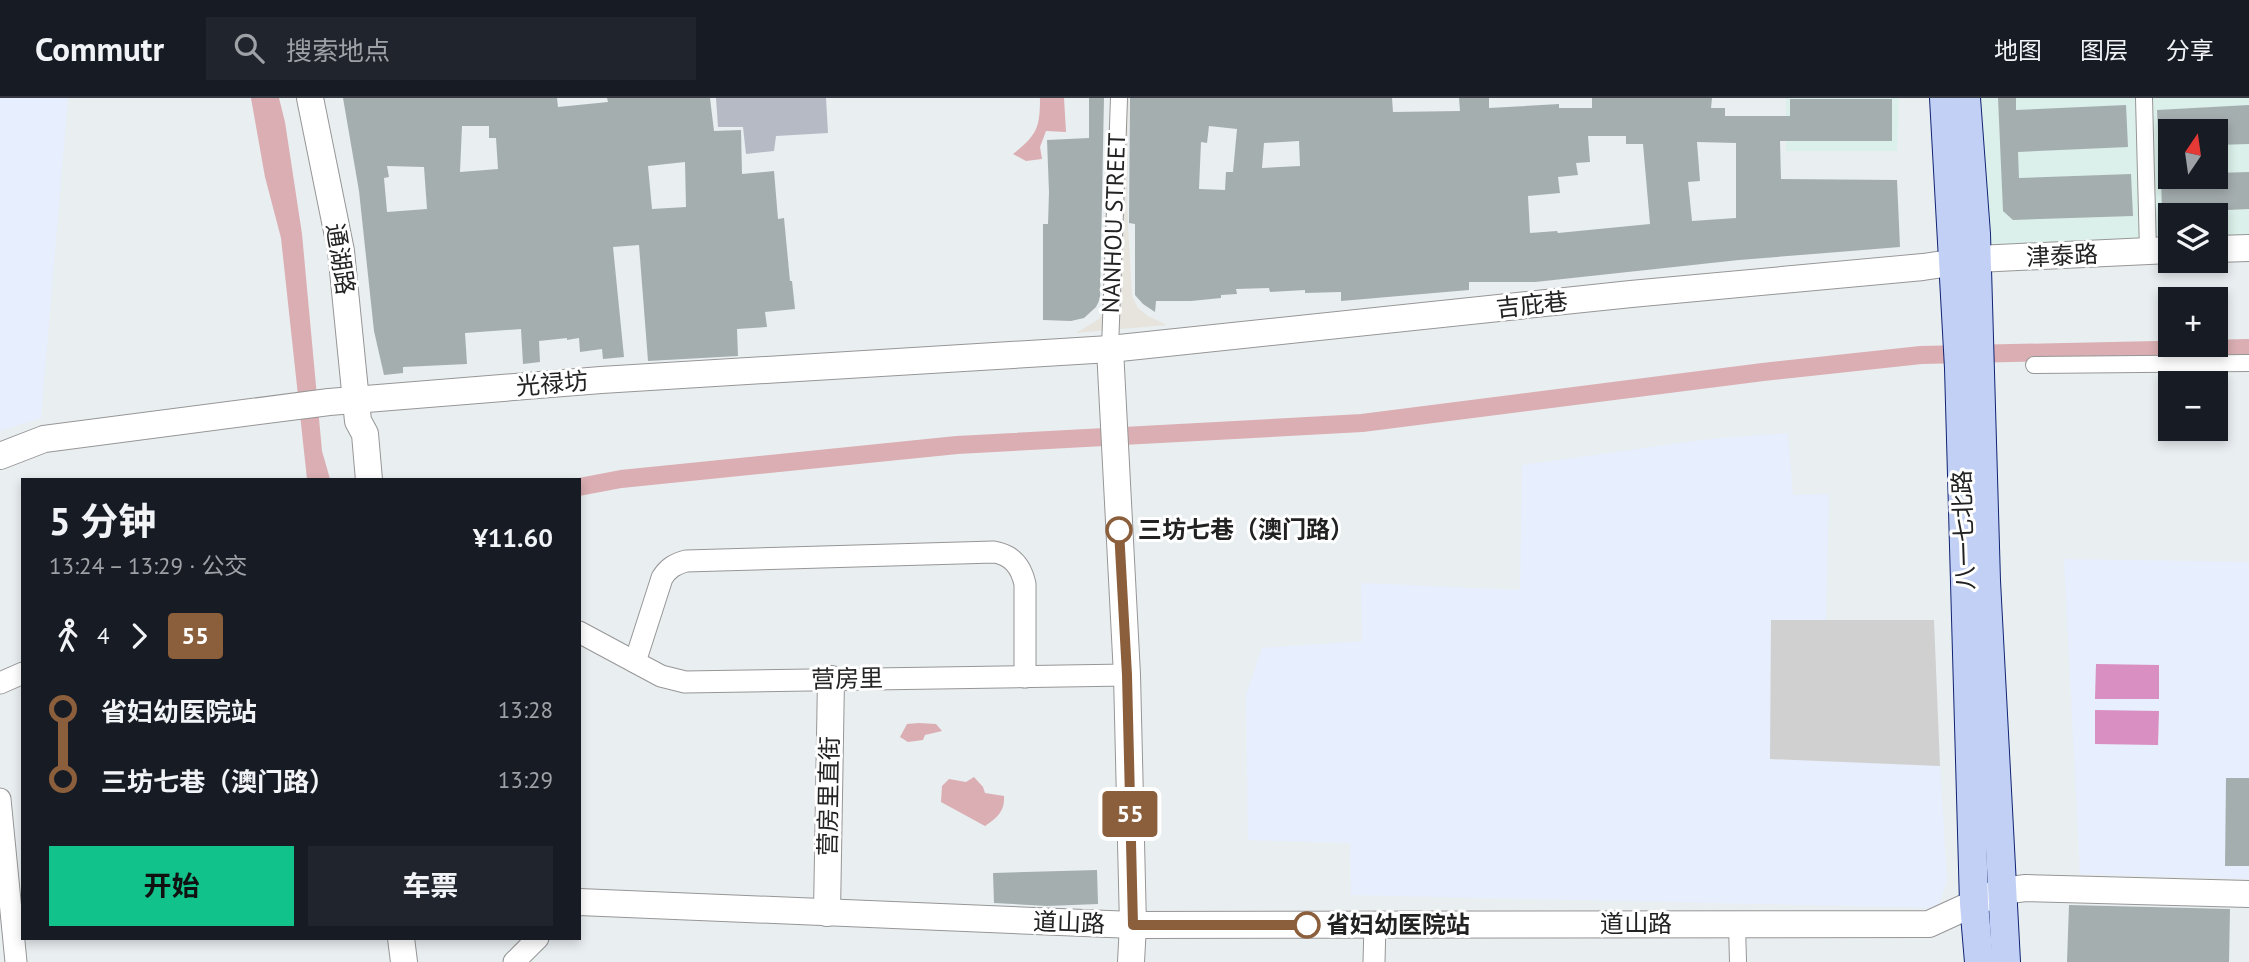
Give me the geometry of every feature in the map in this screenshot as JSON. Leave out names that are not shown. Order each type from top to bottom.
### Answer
[{"type":"main road","name":"八一七北路","points":[[1944,98],[1965,261]]},
{"type":"main road","name":"八一七北路","points":[[1966,98],[1965,261],[1970,389],[1974,903],[1979,962]]},
{"type":"main road","points":[[1970,389],[1986,581],[2006,962]]},
{"type":"street","name":"通湖路","points":[[310,98],[341,251],[358,410],[365,433],[369,478]]},
{"type":"street","name":"NANHOU STREET","points":[[1110,349],[1119,98]]},
{"type":"street","points":[[2144,98],[2158,240]]},
{"type":"street","points":[[2228,249],[2249,248]]},
{"type":"street","name":"津泰路","points":[[1965,261],[2158,250]]},
{"type":"street","name":"吉庇巷","points":[[1110,349],[1965,261]]},
{"type":"street","name":"光禄坊","points":[[0,456],[44,439],[307,405],[358,410],[601,380],[1110,349]]},
{"type":"street","points":[[1110,349],[1127,675],[1133,925],[1131,962]]},
{"type":"street","points":[[2034,365],[2249,363]]},
{"type":"street","name":"通湖路","points":[[355,478],[352,432],[358,410]]},
{"type":"street","points":[[635,662],[662,578],[667,569],[676,564],[686,561],[994,552],[1012,559],[1023,575],[1025,677]]},
{"type":"street","name":"营房里","points":[[581,633],[661,676],[685,682],[1127,675]]},
{"type":"street","points":[[0,683],[21,674]]},
{"type":"street","name":"营房里直街","points":[[827,913],[831,679]]},
{"type":"street","points":[[0,799],[16,962]]},
{"type":"street","name":"道山路","points":[[584,905],[1133,925],[1929,924],[2001,891],[2026,888],[2249,894]]},
{"type":"street","points":[[1737,924],[1738,962]]},
{"type":"street","points":[[1374,962],[1375,925]]},
{"type":"street","points":[[401,940],[404,962]]},
{"type":"street","points":[[513,962],[536,940]]},
{"type":"shaded area","points":[[0,98],[68,98],[41,418],[0,431]]},
{"type":"shaded area","points":[[251,98],[279,98],[302,234],[322,451],[330,478],[307,478],[281,238],[265,177]]},
{"type":"shaded area","points":[[716,98],[826,98],[828,133],[776,136],[774,151],[746,154],[743,127],[718,127]]},
{"type":"shaded area","points":[[1040,98],[1064,98],[1066,132],[1046,131],[1040,147],[1042,159],[1026,161],[1013,154],[1036,130]]},
{"type":"shaded area","points":[[1112,98],[1129,98],[1127,204],[1132,296],[1138,308],[1167,325],[1076,333],[1099,319],[1107,308]]},
{"type":"shaded area","points":[[1786,98],[1899,98],[1897,151],[1786,151]]},
{"type":"shaded area","points":[[1979,98],[2249,98],[2249,239],[2228,240],[2228,203],[2158,203],[2158,241],[1987,247]]},
{"type":"shaded area","points":[[1788,433],[1793,495],[1829,494],[1826,621],[1771,621],[1770,759],[1940,766],[1947,880],[1938,908],[1351,895],[1350,843],[1248,840],[1246,695],[1262,648],[1362,641],[1361,583],[1520,590],[1522,465],[1709,439]]},
{"type":"shaded area","points":[[2064,559],[2249,562],[2249,879],[2080,874]]},
{"type":"shaded area","points":[[1771,620],[1934,620],[1940,766],[1770,759]]},
{"type":"shaded area","points":[[2096,664],[2159,665],[2159,699],[2095,699]]},
{"type":"shaded area","points":[[2095,710],[2159,711],[2158,745],[2095,744]]},
{"type":"shaded area","points":[[907,724],[936,724],[942,731],[925,735],[923,740],[908,742],[900,737]]},
{"type":"shaded area","points":[[974,777],[985,793],[1004,796],[999,814],[985,826],[941,802],[942,786],[949,779],[966,782]]},
{"type":"building","points":[[343,98],[557,98],[558,107],[608,102],[607,98],[710,98],[714,131],[741,130],[742,174],[774,171],[778,219],[784,218],[795,309],[765,312],[767,327],[737,329],[738,356],[648,361],[639,245],[613,247],[624,357],[603,359],[602,349],[580,352],[579,338],[567,338],[539,341],[540,362],[523,364],[521,329],[465,333],[467,364],[403,367],[403,373],[384,375],[374,331],[359,191]],"holes":[[[462,126],[489,126],[489,138],[496,138],[498,169],[460,172]],[[685,162],[686,207],[652,209],[648,166]],[[387,166],[424,167],[427,209],[387,212],[384,178],[389,177]]]},
{"type":"building","points":[[1089,98],[1104,98],[1100,299],[1084,318],[1071,321],[1043,320],[1043,224],[1048,224],[1049,192],[1047,140],[1089,138]]},
{"type":"building","points":[[1130,98],[1392,98],[1393,112],[1460,111],[1459,98],[1489,98],[1489,108],[1559,104],[1559,108],[1592,108],[1592,98],[1712,98],[1711,108],[1725,108],[1725,116],[1790,116],[1790,99],[1892,99],[1892,141],[1780,141],[1781,179],[1897,180],[1900,247],[1739,260],[1535,282],[1469,282],[1469,290],[1341,301],[1341,292],[1236,289],[1237,294],[1221,295],[1221,298],[1156,301],[1155,312],[1135,295],[1135,224],[1129,223]],"holes":[[[1209,126],[1237,129],[1233,172],[1226,172],[1225,190],[1199,189],[1201,142],[1207,143]],[[1588,136],[1626,136],[1626,144],[1643,144],[1650,224],[1530,233],[1528,196],[1560,193],[1558,177],[1578,175],[1576,163],[1590,162]],[[1299,141],[1300,166],[1262,168],[1264,143]],[[1697,142],[1736,143],[1736,218],[1692,221],[1688,182],[1700,181]]]},
{"type":"building","points":[[1998,98],[2016,98],[2016,110],[2126,105],[2128,147],[2018,152],[2019,178],[2131,174],[2133,216],[2013,220],[2003,211]]},
{"type":"building","points":[[2249,105],[2249,144],[2228,145],[2228,119],[2158,119],[2158,131],[2157,110]]},
{"type":"building","points":[[2249,172],[2249,209],[2228,210],[2228,203],[2162,203],[2161,189],[2228,189],[2228,173]]},
{"type":"building","points":[[2226,778],[2249,778],[2249,866],[2225,866]]},
{"type":"building","points":[[1097,870],[1098,904],[1047,906],[994,903],[993,873]]},
{"type":"building","points":[[2069,905],[2230,909],[2229,962],[2067,962]]},
{"type":"waterway","points":[[581,487],[621,479],[957,445],[1362,423],[1763,372],[1921,355],[2249,348]]},
{"type":"bus line","name":"55","points":[[1119,530],[1127,675],[1133,925],[1307,925]]},
{"type":"place","name":"三坊七巷（澳门路）","points":[[1119,530]]},
{"type":"place","name":"省妇幼医院站","points":[[1307,925]]}]
